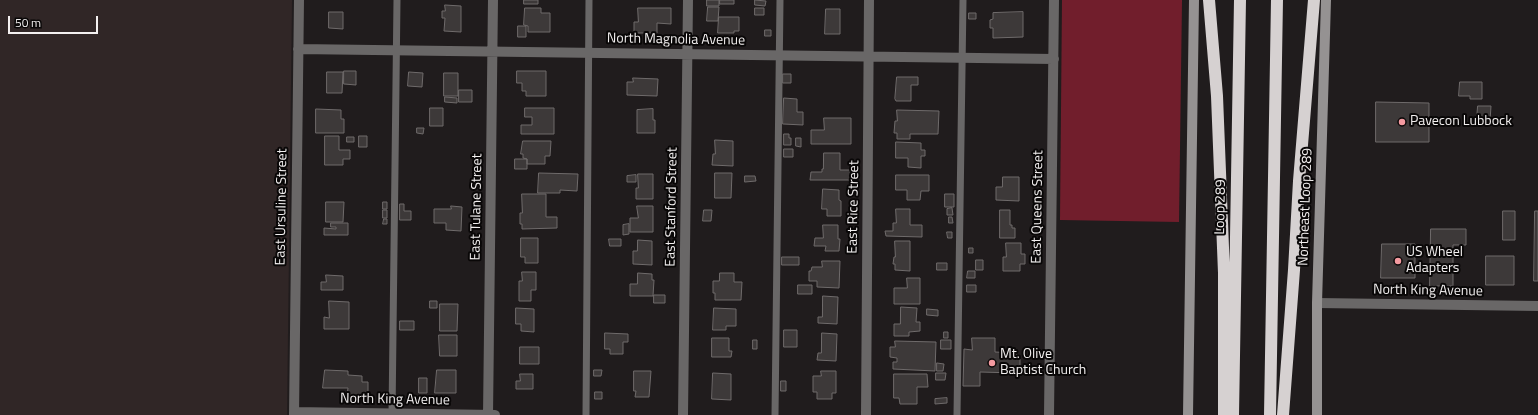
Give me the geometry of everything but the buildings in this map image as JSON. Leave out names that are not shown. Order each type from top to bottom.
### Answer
[{"type":"highway","points":[[1209,0],[1217,96],[1224,273],[1224,415]]},
{"type":"highway","name":"Loop 289","points":[[1233,415],[1240,0]]},
{"type":"highway","points":[[1270,415],[1277,0]]},
{"type":"highway","points":[[1283,415],[1299,181],[1314,0]]},
{"type":"main road","points":[[1188,415],[1194,0]]},
{"type":"main road","name":"Northeast Loop 289","points":[[1317,415],[1317,303],[1326,0]]},
{"type":"street","name":"East Ursuline Street","points":[[294,414],[299,0]]},
{"type":"street","name":"East Tulane Street","points":[[488,415],[493,0]]},
{"type":"street","name":"East Stanford Street","points":[[683,415],[688,0]]},
{"type":"street","name":"East Rice Street","points":[[866,415],[869,0]]},
{"type":"street","name":"East Queens Street","points":[[1049,415],[1054,0]]},
{"type":"street","name":"North Magnolia Avenue","points":[[298,49],[1054,59]]},
{"type":"street","name":"North King Avenue","points":[[1317,303],[1538,306]]},
{"type":"street","name":"North King Avenue","points":[[294,414],[495,415]]},
{"type":"lane","points":[[392,414],[396,0]]},
{"type":"lane","points":[[586,415],[589,0]]},
{"type":"lane","points":[[775,415],[780,0]]},
{"type":"lane","points":[[957,415],[963,0]]},
{"type":"shaded area","points":[[0,0],[292,0],[287,415],[0,415]]},
{"type":"shaded area","points":[[1062,0],[1182,0],[1179,222],[1060,220]]},
{"type":"place","name":"Pavecon Lubbock","points":[[1402,122]]},
{"type":"place","name":"US Wheel Adapters","points":[[1398,261]]},
{"type":"place","name":"Mt. Olive Baptist Church","points":[[992,363]]}]
